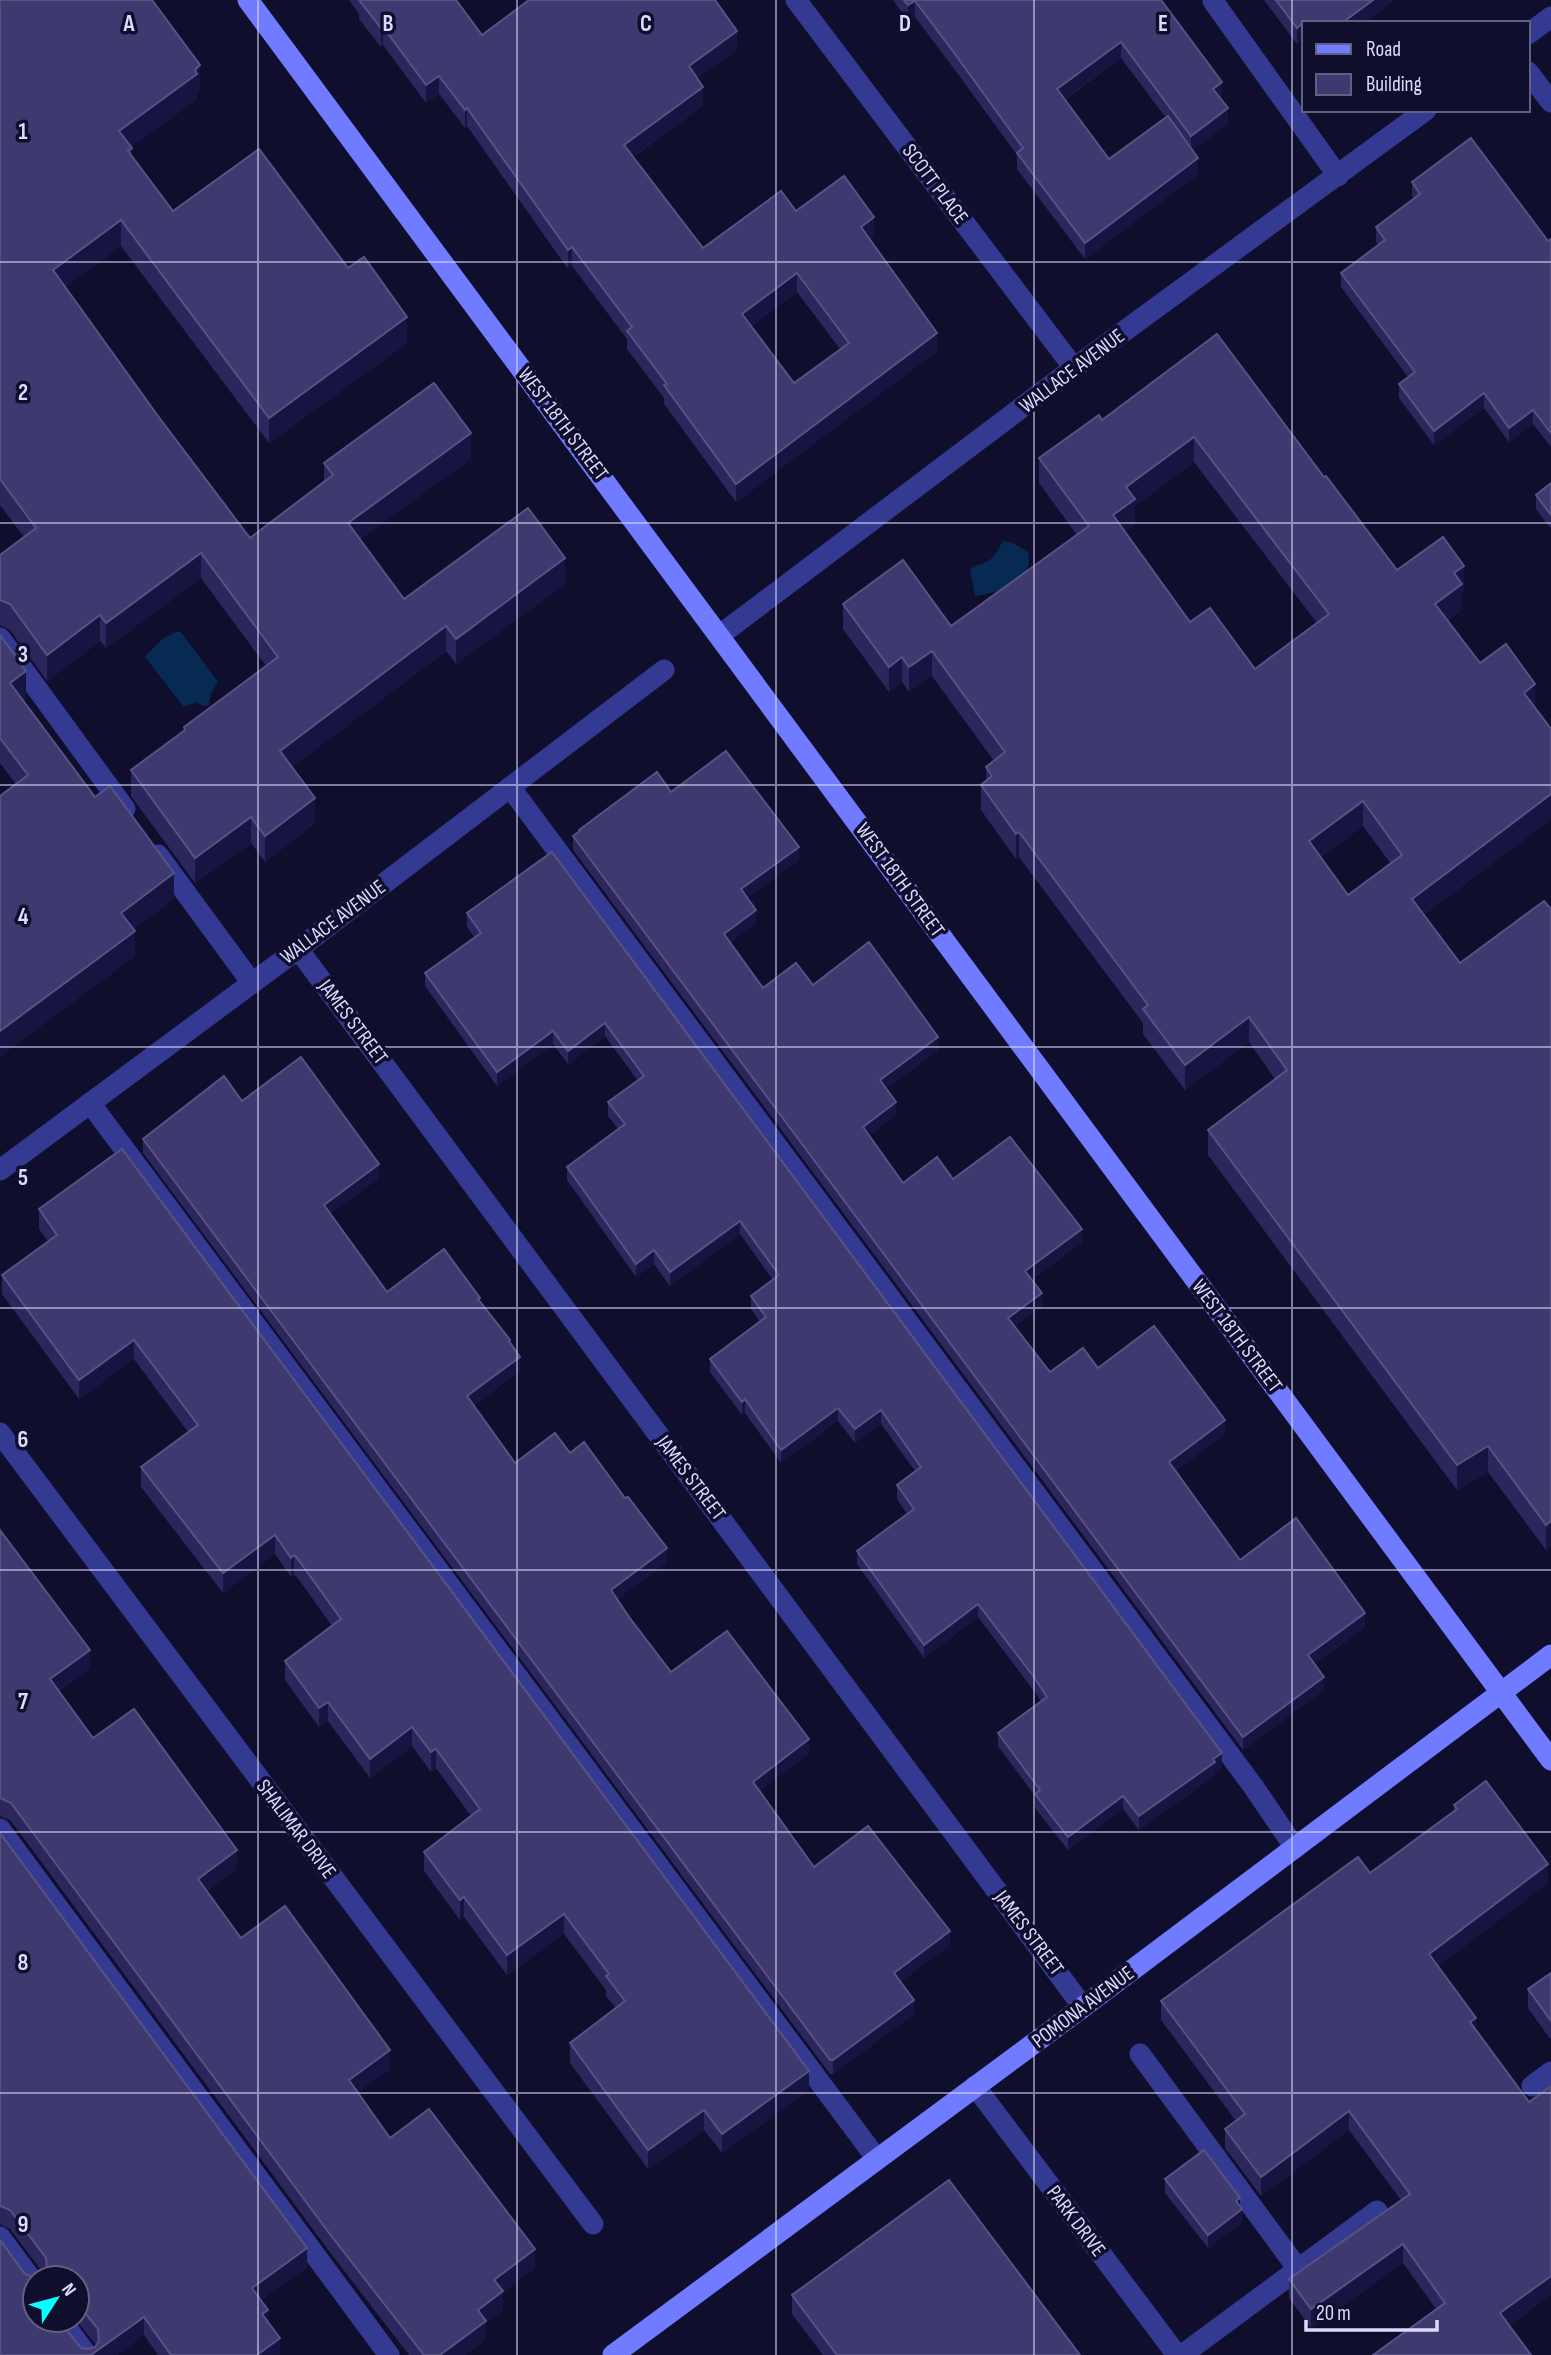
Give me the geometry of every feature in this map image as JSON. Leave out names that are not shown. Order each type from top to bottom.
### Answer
[{"type":"street","name":"WEST 18TH STREET","points":[[248,0],[1551,1760]]},
{"type":"street","name":"SCOTT PLACE","points":[[796,0],[1074,369]]},
{"type":"street","points":[[1213,1],[1338,176]]},
{"type":"street","points":[[1530,33],[1551,17]]},
{"type":"street","points":[[1530,75],[1551,102]]},
{"type":"street","name":"WALLACE AVENUE","points":[[720,635],[1074,369],[1423,112]]},
{"type":"street","points":[[0,638],[252,983]]},
{"type":"street","name":"WALLACE AVENUE","points":[[0,1170],[298,949],[664,670]]},
{"type":"street","points":[[510,787],[1253,1786],[1295,1848]]},
{"type":"street","name":"JAMES STREET","points":[[298,949],[1083,2007]]},
{"type":"street","points":[[90,1103],[877,2159]]},
{"type":"street","name":"SHALIMAR DRIVE","points":[[0,1433],[593,2224]]},
{"type":"street","name":"POMONA AVENUE","points":[[613,2355],[1083,2007],[1551,1655]]},
{"type":"street","points":[[0,1829],[389,2355]]},
{"type":"street","points":[[1140,2054],[1298,2269]]},
{"type":"street","points":[[1532,2086],[1551,2072]]},
{"type":"street","name":"PARK DRIVE","points":[[975,2086],[1177,2355]]},
{"type":"street","points":[[1182,2355],[1377,2211]]},
{"type":"street","points":[[0,2237],[21,2265]]},
{"type":"street","points":[[71,2334],[87,2355]]},
{"type":"water","points":[[1003,541],[1011,542],[1028,552],[1026,571],[1003,589],[975,596],[970,569],[990,560]]},
{"type":"water","points":[[180,631],[218,682],[211,693],[209,705],[203,706],[197,702],[184,707],[145,657],[165,638]]},
{"type":"building","points":[[0,0],[152,0],[200,65],[195,70],[197,74],[119,131],[132,148],[128,151],[173,211],[259,149],[348,268],[364,257],[407,317],[269,418],[121,220],[53,270],[250,538],[333,475],[324,463],[434,383],[471,433],[348,523],[404,599],[528,508],[565,558],[456,639],[446,626],[280,751],[315,798],[265,836],[251,817],[195,858],[131,770],[278,657],[201,553],[106,623],[100,615],[47,655],[10,604],[0,600],[0,555],[36,528],[0,479]]},
{"type":"building","points":[[359,0],[456,0],[482,35],[529,0],[715,0],[737,31],[689,66],[703,87],[624,145],[703,248],[781,191],[796,211],[844,176],[874,217],[861,227],[937,333],[736,484],[627,331],[632,327],[572,247],[568,250],[467,108],[465,110],[439,76],[426,85],[383,27],[381,28]],"holes":[[[797,273],[849,343],[794,383],[742,314]]]},
{"type":"building","points":[[904,0],[1161,0],[1222,82],[1213,89],[1228,108],[1191,136],[1121,42],[1057,89],[1109,159],[1168,116],[1198,158],[1085,243],[1017,153],[1023,148],[952,50],[915,1],[908,5]]},
{"type":"building","points":[[1276,0],[1373,0],[1345,21],[1302,21],[1297,28]]},
{"type":"building","points":[[1471,138],[1548,241],[1551,239],[1551,433],[1533,410],[1509,428],[1484,393],[1434,431],[1399,384],[1415,372],[1341,273],[1385,240],[1376,227],[1420,194],[1412,182]]},
{"type":"building","points":[[1217,334],[1397,570],[1443,537],[1464,566],[1454,573],[1462,584],[1435,604],[1480,663],[1506,644],[1535,684],[1524,693],[1551,729],[1551,794],[1412,899],[1460,963],[1544,901],[1551,909],[1551,1521],[1546,1525],[1488,1446],[1457,1465],[1208,1130],[1287,1070],[1249,1017],[1185,1065],[1143,1009],[1148,1005],[981,785],[992,776],[986,767],[1005,752],[932,651],[909,667],[902,657],[889,667],[843,604],[903,560],[951,626],[1089,526],[1039,458],[1099,415],[1102,420]],"holes":[[[1194,437],[1329,614],[1255,669],[1210,608],[1190,622],[1113,515],[1135,499],[1126,487]],[[1363,801],[1402,855],[1348,895],[1309,841]]]},
{"type":"building","points":[[1551,483],[1551,515],[1536,495]]},
{"type":"building","points":[[0,635],[26,671],[10,683],[95,797],[110,786],[174,873],[121,913],[135,931],[0,1031],[0,796],[28,775],[0,738]]},
{"type":"building","points":[[726,751],[799,847],[741,889],[756,910],[724,934],[763,988],[796,963],[813,985],[869,942],[938,1037],[880,1080],[896,1102],[863,1127],[903,1183],[937,1157],[953,1179],[1010,1137],[1082,1229],[1025,1271],[1042,1293],[1008,1318],[1050,1372],[1083,1348],[1098,1368],[1154,1326],[1225,1420],[1169,1462],[1240,1560],[1296,1518],[1365,1613],[1308,1655],[1324,1677],[1243,1737],[573,836],[657,772],[671,792]]},
{"type":"building","points":[[552,852],[1222,1753],[1213,1759],[1215,1762],[1139,1816],[1123,1796],[1068,1837],[1035,1794],[1040,1790],[998,1733],[1047,1697],[1034,1677],[978,1604],[924,1645],[857,1551],[914,1509],[897,1485],[921,1467],[881,1410],[855,1429],[838,1408],[781,1450],[745,1399],[742,1402],[710,1359],[766,1317],[751,1296],[779,1275],[740,1221],[670,1272],[654,1250],[636,1264],[567,1167],[625,1124],[608,1102],[644,1076],[605,1023],[568,1051],[553,1031],[497,1072],[425,973],[481,933],[467,913]]},
{"type":"building","points":[[301,1057],[379,1164],[324,1205],[387,1292],[444,1249],[520,1357],[467,1396],[515,1463],[555,1433],[570,1453],[584,1442],[625,1498],[628,1497],[667,1548],[611,1590],[629,1617],[671,1672],[727,1631],[809,1739],[753,1782],[814,1867],[868,1826],[950,1931],[894,1973],[914,2000],[833,2060],[830,2060],[143,1139],[224,1076],[242,1101]]},
{"type":"building","points":[[122,1149],[809,2071],[722,2134],[704,2110],[648,2150],[570,2043],[625,2001],[606,1976],[609,1974],[564,1914],[507,1955],[464,1897],[460,1900],[424,1852],[480,1809],[436,1749],[431,1752],[412,1727],[370,1759],[328,1702],[319,1708],[285,1661],[341,1619],[297,1558],[294,1555],[291,1558],[275,1535],[223,1573],[141,1467],[198,1425],[134,1340],[79,1380],[2,1275],[57,1235],[39,1209]]},
{"type":"building","points":[[0,1530],[90,1650],[50,1679],[93,1738],[134,1709],[237,1850],[198,1879],[241,1938],[285,1906],[390,2050],[349,2080],[390,2138],[429,2109],[535,2249],[494,2280],[503,2291],[478,2310],[486,2321],[440,2355],[424,2355],[329,2233],[11,1803],[0,1798]]},
{"type":"building","points":[[1486,1781],[1548,1864],[1429,1954],[1476,2018],[1470,2022],[1529,2102],[1551,2086],[1551,2276],[1500,2313],[1531,2355],[1373,2355],[1445,2303],[1403,2244],[1311,2309],[1289,2279],[1410,2194],[1349,2111],[1261,2177],[1225,2129],[1245,2114],[1161,2001],[1358,1857],[1370,1873],[1457,1809],[1454,1805]]},
{"type":"building","points":[[0,1833],[307,2248],[252,2288],[268,2310],[262,2314],[280,2338],[257,2355],[171,2355],[144,2317],[91,2355],[0,2355],[0,2240],[21,2269],[21,2334],[70,2334],[81,2348],[88,2349],[95,2347],[99,2341],[98,2329],[91,2320],[91,2264],[46,2264],[46,2258],[10,2210],[0,2206]]},
{"type":"building","points":[[1551,1973],[1551,2021],[1528,1989]]},
{"type":"building","points":[[1204,2150],[1240,2198],[1236,2201],[1242,2209],[1208,2235],[1165,2179]]},
{"type":"building","points":[[949,2180],[1080,2355],[837,2355],[792,2295]]}]
